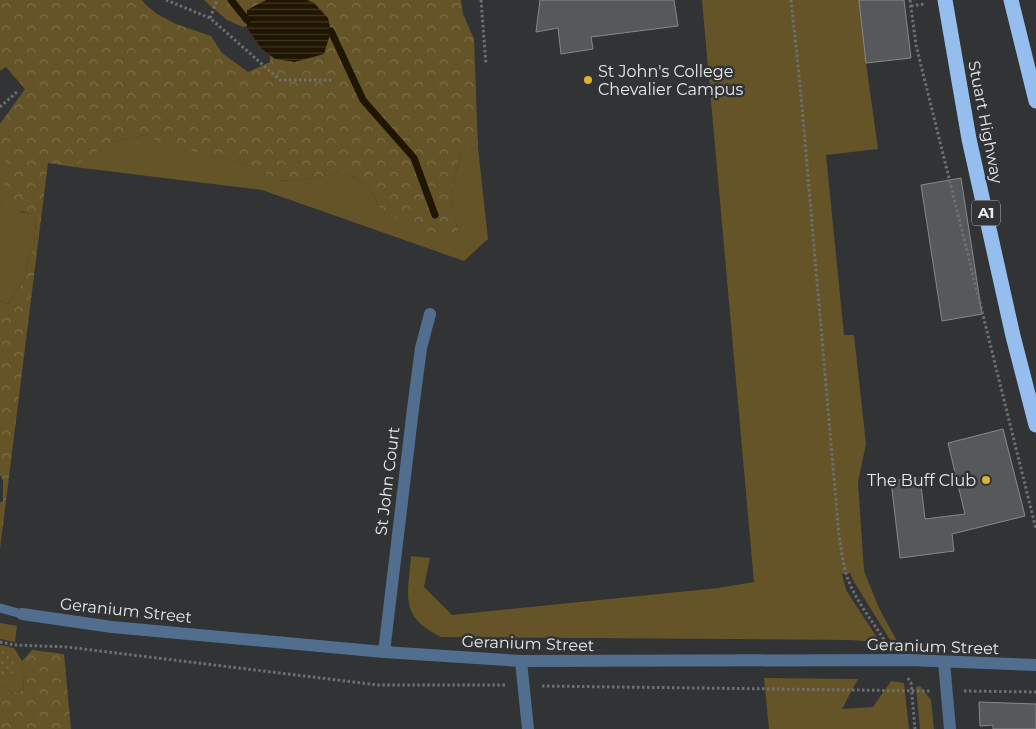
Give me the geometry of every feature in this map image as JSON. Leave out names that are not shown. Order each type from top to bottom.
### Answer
[{"type":"highway","name":"Stuart Highway","points":[[945,0],[969,139],[1013,336],[1036,425]]},
{"type":"highway","points":[[1011,0],[1036,101]]},
{"type":"street","name":"St John Court","points":[[384,652],[413,409],[422,348],[430,314]]},
{"type":"street","name":"Geranium Street","points":[[22,614],[112,627],[384,652],[521,661],[896,660],[1036,665]]},
{"type":"street","points":[[521,661],[528,729]]},
{"type":"street","points":[[944,662],[950,729]]},
{"type":"lane","points":[[0,608],[22,614]]},
{"type":"path","points":[[166,0],[210,18],[280,80],[332,80]]},
{"type":"path","points":[[210,18],[217,0]]},
{"type":"path","points":[[482,0],[486,65]]},
{"type":"path","points":[[791,0],[801,94],[835,498],[843,562],[849,583],[911,683],[915,729]]},
{"type":"path","points":[[910,0],[916,45],[1036,529]]},
{"type":"path","points":[[910,6],[924,4]]},
{"type":"path","points":[[0,107],[18,91]]},
{"type":"path","points":[[0,642],[15,645],[67,647],[378,685],[495,684],[524,686],[1036,692]]},
{"type":"green space","points":[[0,0],[142,0],[157,14],[176,24],[211,36],[222,53],[248,72],[270,62],[271,38],[265,22],[243,27],[227,20],[204,0],[461,0],[463,14],[474,39],[478,148],[461,151],[453,184],[451,205],[459,233],[442,239],[382,212],[369,187],[346,172],[295,181],[277,180],[244,163],[158,143],[150,134],[115,141],[74,167],[48,163],[0,549],[0,503],[3,501],[3,480],[0,475],[0,301],[8,304],[24,281],[27,264],[34,246],[36,216],[4,205],[5,181],[14,167],[0,159],[0,124],[25,89],[6,67],[0,71]]},
{"type":"green space","points":[[702,0],[859,0],[878,149],[826,155],[844,335],[854,335],[866,444],[858,482],[864,571],[879,608],[898,643],[892,643],[850,573],[842,574],[846,590],[880,642],[850,640],[441,637],[418,621],[412,613],[408,594],[411,556],[430,558],[424,587],[452,615],[718,588],[754,582]]},
{"type":"green space","points":[[150,134],[211,155],[244,163],[278,180],[295,181],[346,172],[369,187],[382,212],[459,233],[451,205],[453,184],[461,151],[478,148],[488,239],[464,261],[262,190],[74,167],[90,155],[115,141]]},
{"type":"green space","points":[[0,159],[15,167],[21,212],[36,215],[34,246],[27,264],[24,281],[8,304],[0,301]]},
{"type":"green space","points":[[0,623],[17,626],[15,642],[0,639]]},
{"type":"green space","points":[[0,645],[14,648],[22,661],[24,690],[12,693],[0,685],[0,677],[3,678],[5,651],[0,651]]},
{"type":"green space","points":[[32,650],[64,654],[71,729],[0,729],[0,685],[12,693],[24,690],[22,661]]},
{"type":"green space","points":[[0,651],[5,651],[15,663],[14,672],[2,678],[0,677]]},
{"type":"green space","points":[[764,678],[858,679],[842,709],[873,707],[891,681],[904,683],[909,729],[769,729]]},
{"type":"green space","points":[[920,686],[931,700],[934,729],[920,729],[916,687]]},
{"type":"shaded area","points":[[266,0],[307,0],[314,3],[328,18],[331,31],[324,54],[295,62],[275,59],[261,48],[247,28],[247,10]]},
{"type":"building","points":[[540,0],[674,0],[678,26],[591,37],[593,49],[561,54],[558,28],[536,32]]},
{"type":"building","points":[[859,0],[904,0],[911,58],[866,63]]},
{"type":"building","points":[[961,178],[982,314],[942,321],[921,185]]},
{"type":"building","name":"The Buff Club","points":[[1003,429],[1025,516],[952,534],[954,551],[900,558],[891,481],[920,477],[925,519],[965,514],[948,443]]},
{"type":"building","points":[[979,702],[1036,704],[1036,729],[993,729],[993,725],[980,726]]},
{"type":"waterway","points":[[231,0],[247,20]]},
{"type":"waterway","points":[[331,31],[363,100],[414,158],[435,215]]},
{"type":"place","name":"St John's College Chevalier Campus","points":[[588,80]]},
{"type":"place","name":"The Buff Club","points":[[986,480]]}]
